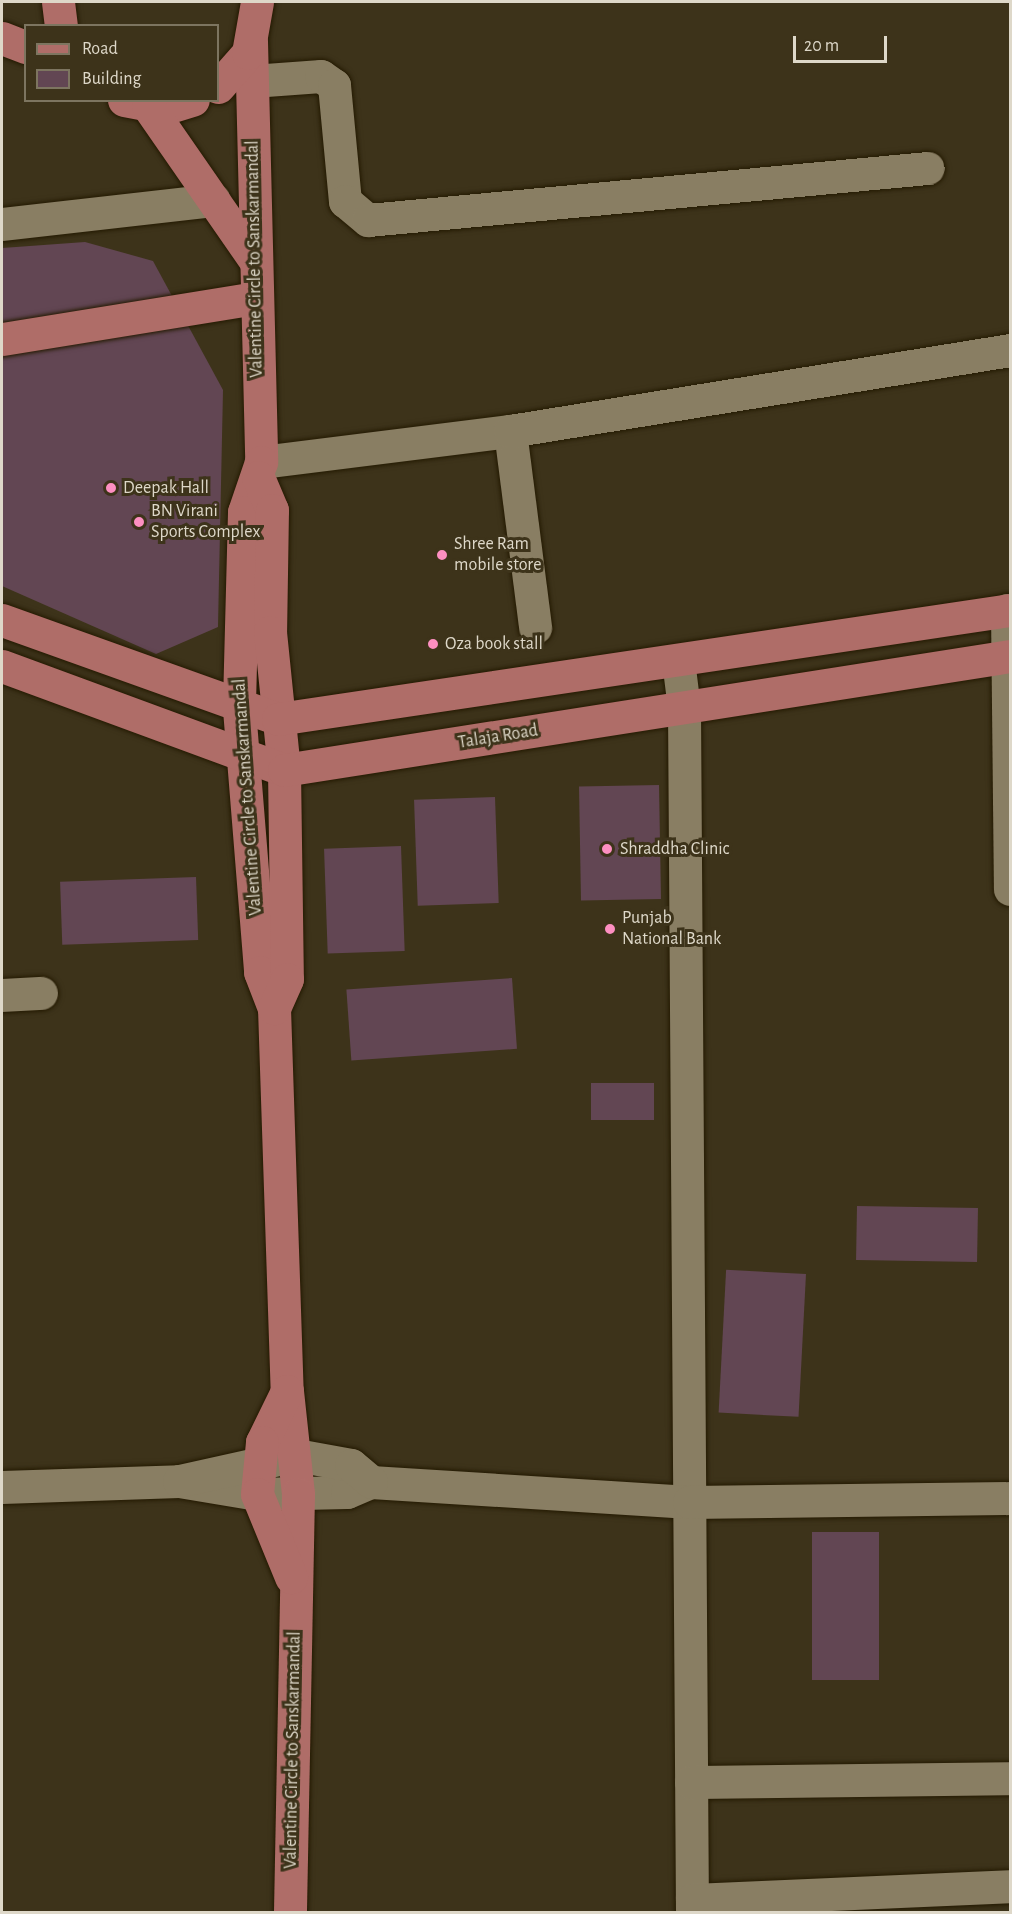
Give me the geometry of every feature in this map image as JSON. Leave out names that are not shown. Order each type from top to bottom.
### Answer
[{"type":"main road","points":[[58,2],[61,24]]},
{"type":"main road","points":[[219,86],[248,53],[256,2]]},
{"type":"main road","points":[[2,38],[24,46]]},
{"type":"main road","name":"Valentine Circle to Sanskarmandal","points":[[251,41],[259,470],[272,510],[270,632],[284,770],[287,979],[274,1008]]},
{"type":"main road","points":[[136,103],[155,102]]},
{"type":"main road","points":[[136,103],[214,200],[254,259]]},
{"type":"main road","points":[[2,339],[255,298]]},
{"type":"main road","name":"Valentine Circle to Sanskarmandal","points":[[259,470],[244,512],[239,709],[260,972],[274,1008],[287,1391],[296,1455],[298,1494],[290,1912]]},
{"type":"main road","points":[[2,620],[239,709],[278,719],[1009,610]]},
{"type":"main road","name":"Talaja Road","points":[[2,666],[284,770],[1008,657]]},
{"type":"main road","name":"Valentine Circle to Sanskarmandal","points":[[287,1391],[257,1478],[296,1588]]},
{"type":"street","points":[[252,81],[321,76],[334,85],[345,201],[368,219],[928,168]]},
{"type":"street","points":[[2,224],[214,200]]},
{"type":"street","points":[[259,470],[1011,350]]},
{"type":"street","points":[[510,431],[535,627]]},
{"type":"street","points":[[1009,610],[1011,890]]},
{"type":"street","points":[[678,660],[684,708],[692,1906],[1011,1886]]},
{"type":"street","points":[[2,995],[41,993]]},
{"type":"street","points":[[257,1478],[296,1455],[351,1465],[371,1482]]},
{"type":"street","points":[[2,1487],[257,1478],[298,1494],[347,1492],[371,1482],[689,1502],[1011,1498]]},
{"type":"street","points":[[691,1782],[1011,1778]]},
{"type":"building","name":"Deepak Hall","points":[[85,242],[153,261],[223,390],[218,627],[156,654],[2,586],[2,248]]},
{"type":"building","points":[[659,785],[661,899],[581,900],[579,786]]},
{"type":"building","points":[[495,797],[499,903],[418,906],[414,800]]},
{"type":"building","points":[[401,846],[405,951],[328,954],[324,849]]},
{"type":"building","points":[[196,877],[198,940],[62,945],[60,882]]},
{"type":"building","points":[[512,978],[517,1049],[351,1060],[346,990]]},
{"type":"building","points":[[591,1083],[654,1083],[654,1120],[591,1120]]},
{"type":"building","points":[[857,1206],[978,1208],[977,1262],[856,1260]]},
{"type":"building","points":[[726,1270],[806,1274],[799,1417],[719,1413]]},
{"type":"building","points":[[812,1532],[879,1532],[879,1680],[812,1680]]},
{"type":"place","name":"Deepak Hall","points":[[111,488]]},
{"type":"place","name":"BN Virani Sports Complex","points":[[139,522]]},
{"type":"place","name":"Shree Ram mobile store","points":[[442,555]]},
{"type":"place","name":"Oza book stall","points":[[433,644]]},
{"type":"place","name":"Shraddha Clinic","points":[[607,849]]},
{"type":"place","name":"Punjab National Bank","points":[[610,929]]}]
